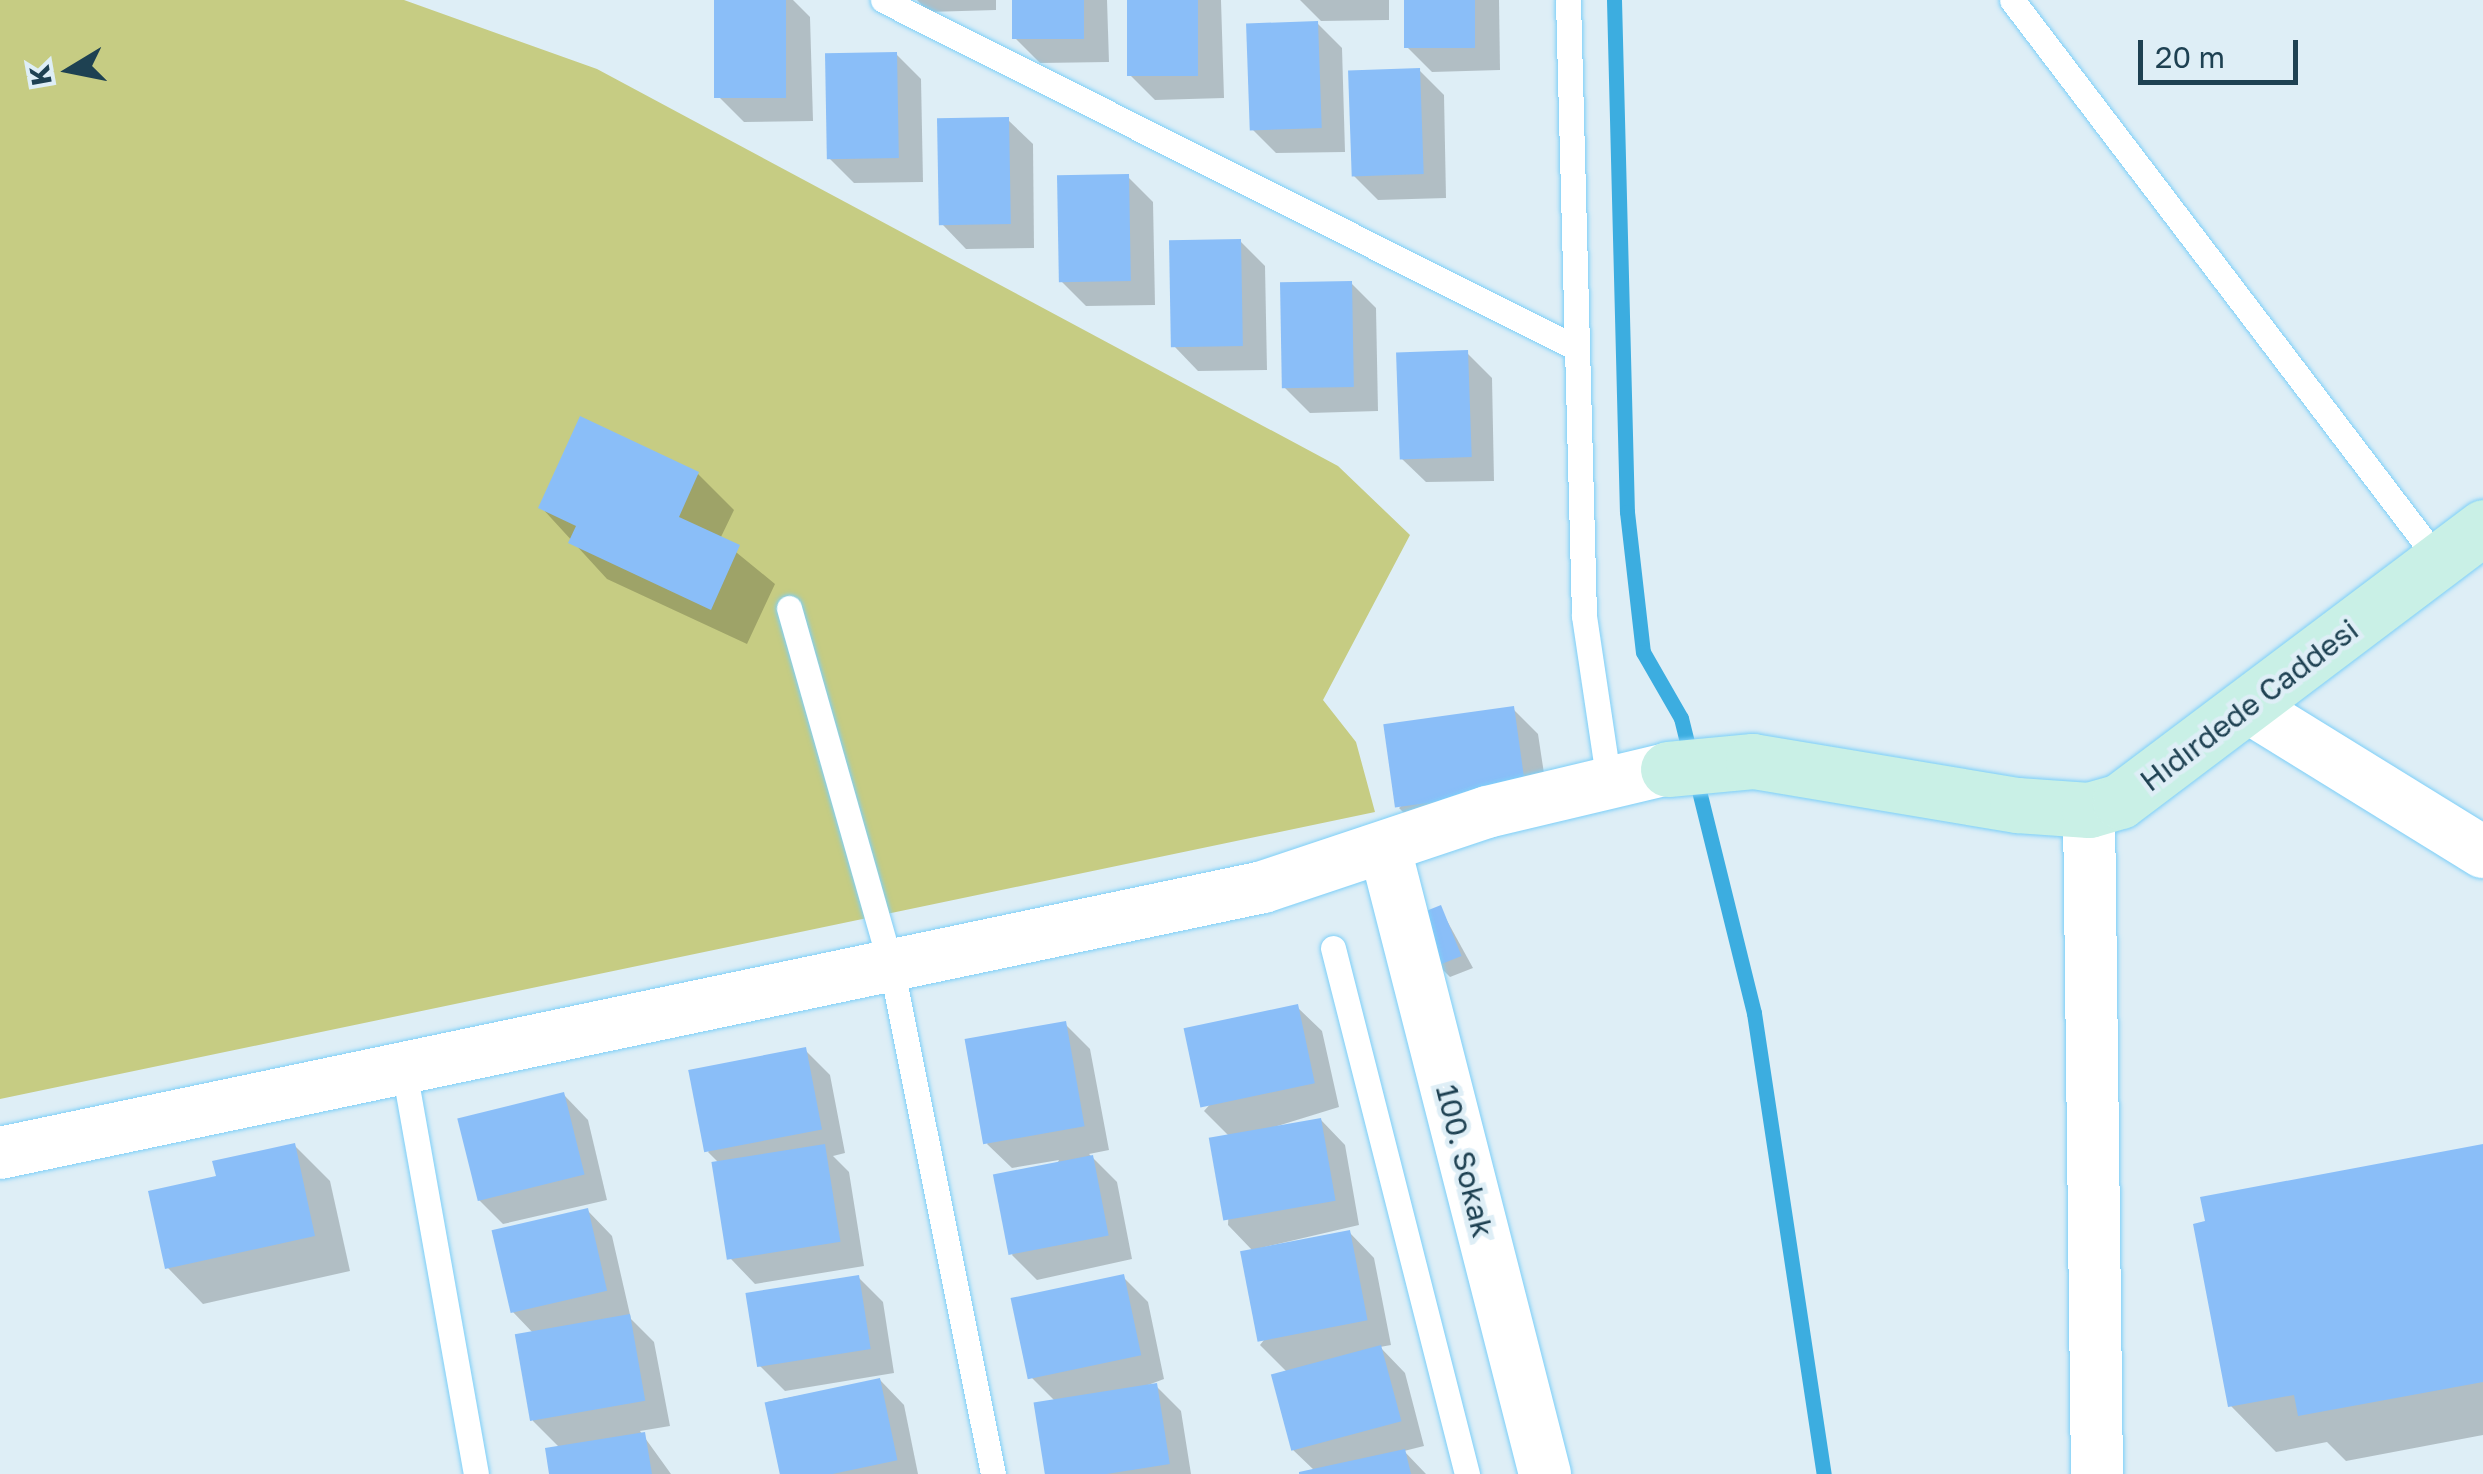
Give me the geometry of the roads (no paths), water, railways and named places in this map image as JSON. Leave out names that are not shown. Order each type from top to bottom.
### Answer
[{"type":"street","name":"Hıdırdede Caddesi","points":[[2088,810],[2168,773],[2483,527]]},
{"type":"street","points":[[2248,707],[2483,852]]},
{"type":"street","points":[[0,1154],[1262,887],[1384,848],[1668,768],[1752,761],[2088,810],[2097,1474]]},
{"type":"street","name":"100. Sokak","points":[[1384,848],[1545,1474]]},
{"type":"lane","points":[[883,0],[1572,346]]},
{"type":"lane","points":[[1568,0],[1572,346],[1587,659],[1609,783]]},
{"type":"lane","points":[[2012,0],[2439,561]]},
{"type":"lane","points":[[789,608],[891,965],[993,1474]]},
{"type":"lane","points":[[1333,948],[1467,1474]]},
{"type":"lane","points":[[404,1070],[476,1474]]},
{"type":"waterway","points":[[1614,0],[1627,512],[1643,652],[1681,718],[1754,1013],[1824,1474]]}]
